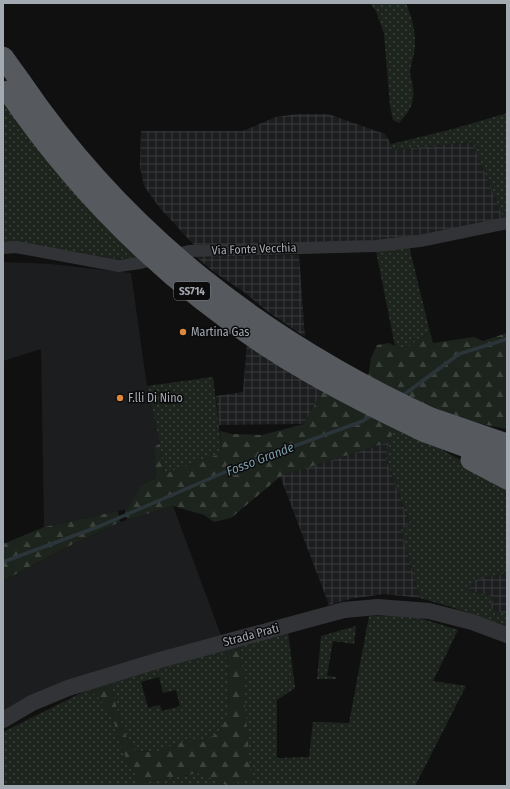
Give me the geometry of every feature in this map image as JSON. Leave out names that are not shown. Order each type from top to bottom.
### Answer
[{"type":"highway","name":"SS714","points":[[3,57],[11,86],[43,113],[72,151],[109,193],[152,236],[204,280],[261,322],[320,361],[393,399],[456,444],[507,462]]},
{"type":"highway","name":"SS714","points":[[428,425],[507,444]]},
{"type":"highway","points":[[456,444],[467,458],[507,479]]},
{"type":"street","name":"Via Fonte Vecchia","points":[[3,248],[16,247],[119,266],[140,263],[189,251],[376,246],[420,241],[507,223]]},
{"type":"street","name":"Strada Prati","points":[[3,720],[32,703],[68,688],[153,662],[344,610],[378,607],[430,611],[472,622],[507,635]]},
{"type":"shaded area","points":[[296,114],[328,114],[385,134],[393,150],[472,142],[504,219],[437,234],[375,242],[194,245],[159,207],[144,186],[140,167],[141,131],[243,131],[276,117]]},
{"type":"shaded area","points":[[299,255],[305,337],[214,272],[195,256]]},
{"type":"shaded area","points":[[3,262],[51,264],[131,273],[147,386],[160,444],[154,446],[156,478],[141,485],[127,509],[44,527],[41,349],[3,361]]},
{"type":"shaded area","points":[[247,342],[323,390],[304,424],[219,425],[216,396],[243,392]]},
{"type":"shaded area","points":[[389,442],[386,459],[410,524],[401,530],[420,598],[384,594],[350,599],[329,605],[280,476]]},
{"type":"shaded area","points":[[173,506],[222,638],[3,713],[3,581],[67,547],[120,522]]},
{"type":"shaded area","points":[[507,573],[507,614],[490,609],[493,597],[468,590],[474,580]]},
{"type":"green space","points":[[369,3],[406,3],[411,16],[415,34],[414,54],[410,68],[410,76],[413,86],[413,99],[406,115],[399,123],[393,120],[390,106],[384,34],[376,11]]},
{"type":"green space","points":[[3,100],[140,258],[117,259],[18,242],[3,242]]},
{"type":"green space","points":[[507,113],[507,218],[504,219],[472,142],[393,150],[391,144],[453,129]]},
{"type":"green space","points":[[409,246],[430,332],[413,343],[405,351],[395,346],[376,251]]},
{"type":"green space","points":[[430,332],[433,343],[474,337],[483,341],[507,333],[507,429],[471,421],[454,415],[419,402],[368,379],[371,358],[377,345],[389,343],[405,351],[413,343]]},
{"type":"green space","points":[[213,377],[222,453],[164,474],[160,444],[147,386]]},
{"type":"green space","points":[[323,390],[396,425],[389,442],[281,476],[231,518],[214,522],[204,515],[173,506],[127,520],[125,509],[127,509],[141,485],[156,478],[154,446],[160,444],[164,474],[222,453],[220,431],[232,434],[262,435],[304,424]]},
{"type":"green space","points":[[395,426],[428,442],[507,486],[507,573],[475,580],[468,590],[493,597],[490,609],[507,614],[507,626],[420,598],[401,530],[410,523],[386,459],[389,442]]},
{"type":"green space","points":[[118,511],[120,522],[67,547],[3,581],[3,544],[44,527]]},
{"type":"green space","points":[[400,615],[420,618],[458,630],[433,681],[466,686],[415,786],[3,786],[3,732],[89,689],[100,699],[111,714],[128,765],[135,773],[140,783],[199,773],[226,784],[250,779],[240,645],[288,632],[295,688],[277,700],[277,758],[309,757],[313,722],[349,723],[369,616]]},
{"type":"green space","points":[[356,626],[354,644],[333,641],[327,676],[336,677],[336,679],[317,679],[321,636]]},
{"type":"green space","points":[[240,645],[251,779],[226,785],[199,773],[140,783],[135,773],[128,765],[111,714],[100,699],[89,689],[111,683],[126,737],[135,751],[156,752],[179,743],[207,740],[220,731],[228,714],[229,686],[226,649]]},
{"type":"green space","points":[[226,649],[229,686],[228,714],[220,731],[207,740],[179,743],[156,752],[135,751],[126,737],[111,683]],"holes":[[[159,677],[163,693],[176,690],[180,706],[162,711],[160,705],[148,708],[141,682]]]},
{"type":"waterway","name":"Fosso Grande","points":[[402,396],[459,354],[507,339]]},
{"type":"waterway","name":"Fosso Grande","points":[[3,562],[100,526],[239,466],[363,421],[373,414]]},
{"type":"place","name":"Martina Gas","points":[[183,332]]},
{"type":"place","name":"F.lli Di Nino","points":[[120,398]]}]
